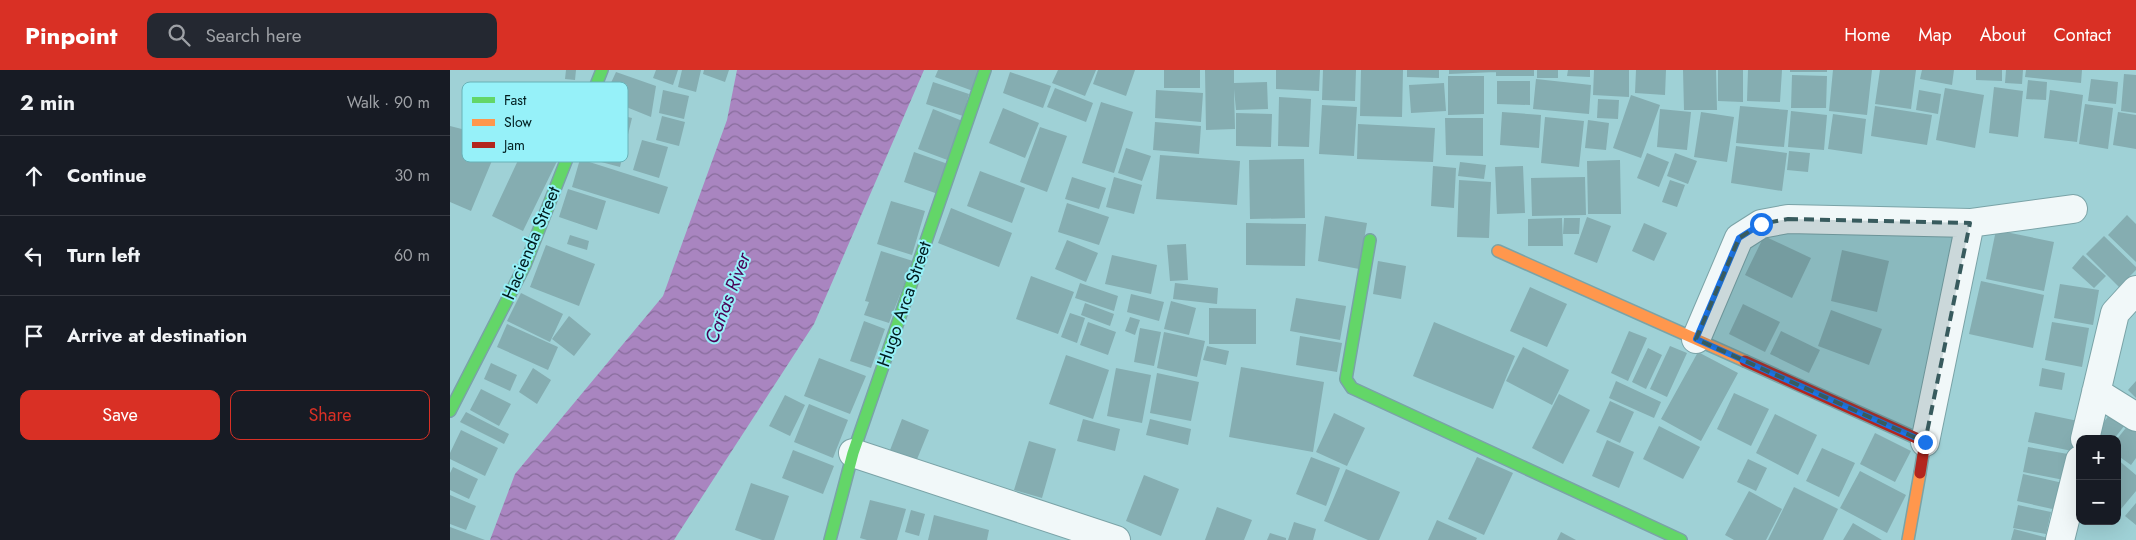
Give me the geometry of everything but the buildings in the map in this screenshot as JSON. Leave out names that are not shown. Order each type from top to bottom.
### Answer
[{"type":"street","name":"Hacienda Street","points":[[597,82],[602,70]]},
{"type":"street","name":"Hugo Arca Street","points":[[830,540],[852,453],[985,70]]},
{"type":"street","name":"Hacienda Street","points":[[450,411],[524,265],[565,162]]},
{"type":"street","points":[[1696,339],[1739,238],[1761,224],[1788,219],[1970,223],[2073,210]]},
{"type":"street","points":[[1908,540],[1925,442],[1970,223]]},
{"type":"street","points":[[1370,240],[1346,379],[1352,388],[1681,540]]},
{"type":"street","points":[[1498,251],[1925,442]]},
{"type":"street","points":[[2086,435],[2116,313],[2136,290]]},
{"type":"street","points":[[2096,392],[2136,417]]},
{"type":"street","points":[[852,453],[1116,540]]},
{"type":"street","points":[[2060,540],[2076,476]]},
{"type":"highlighted area","points":[[1788,219],[1970,223],[1925,442],[1696,339],[1739,238],[1761,224]]},
{"type":"water","name":"Cañas River","points":[[737,70],[924,70],[814,324],[674,540],[490,540],[515,474],[663,296],[727,120]]},
{"type":"traffic: fast","points":[[597,82],[602,70]]},
{"type":"traffic: fast","points":[[830,540],[853,453],[985,70]]},
{"type":"traffic: fast","points":[[450,411],[525,265],[566,162]]},
{"type":"traffic: fast","points":[[1370,240],[1346,379],[1352,388],[1681,540]]},
{"type":"traffic: slow","points":[[1498,251],[1745,361]]},
{"type":"traffic: slow","points":[[1908,540],[1920,473]]},
{"type":"traffic: jam","points":[[1745,361],[1925,442],[1920,473]]},
{"type":"route","points":[[1761,224],[1739,238],[1696,339],[1925,442]]}]
